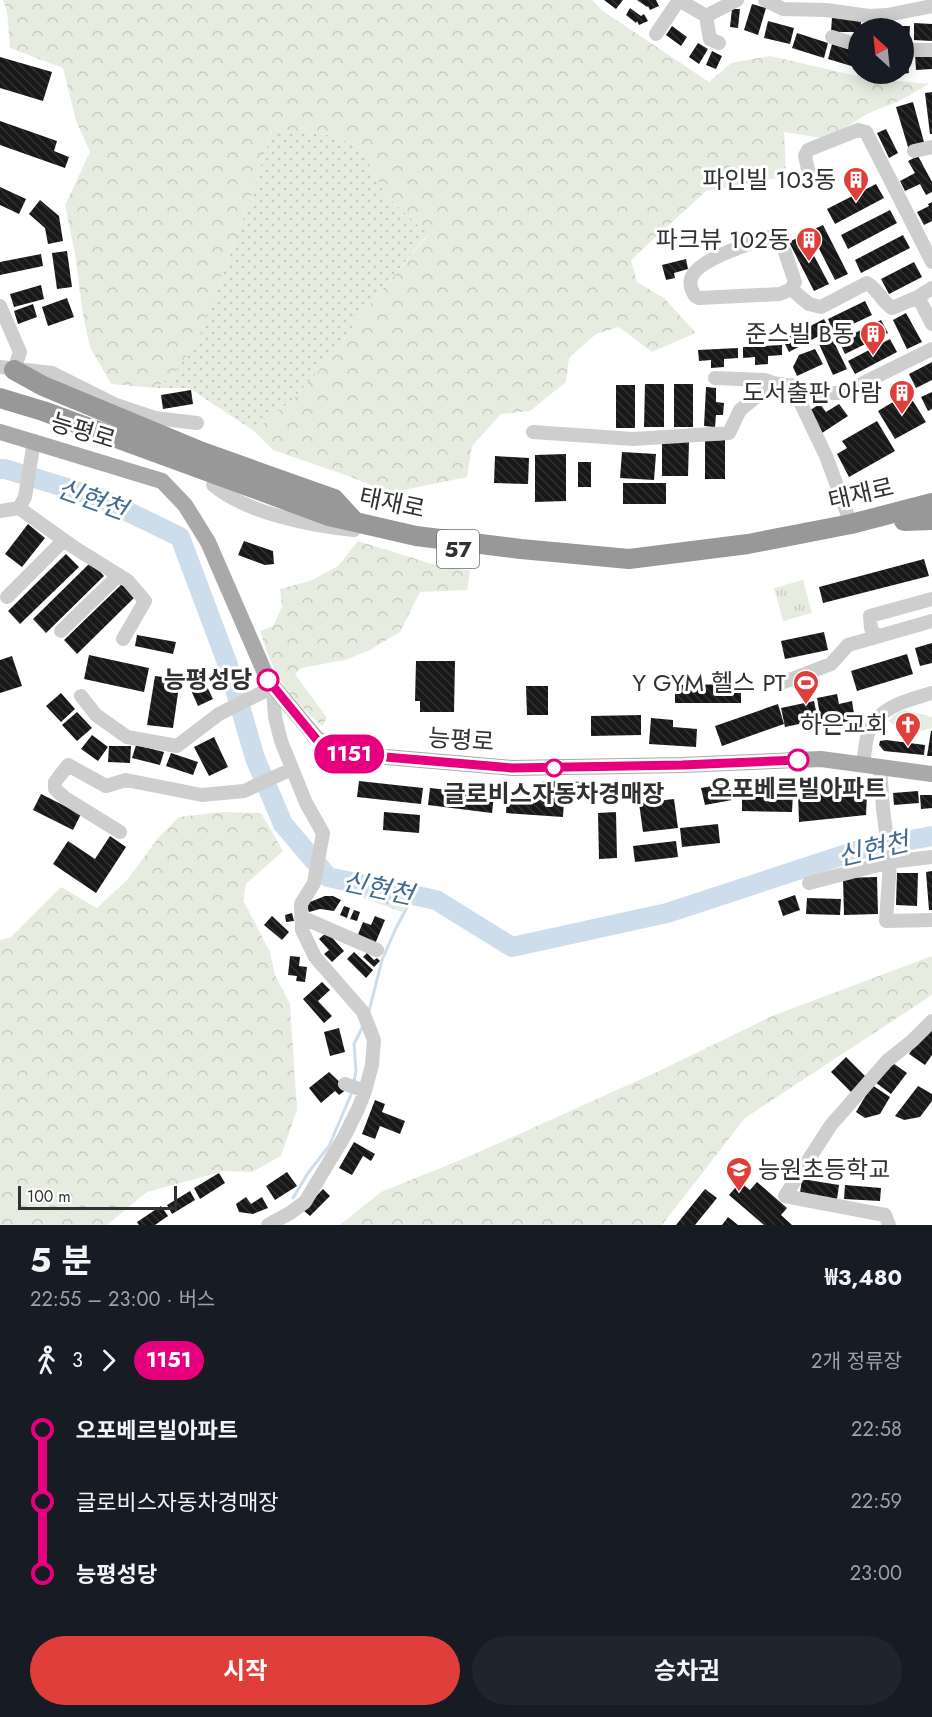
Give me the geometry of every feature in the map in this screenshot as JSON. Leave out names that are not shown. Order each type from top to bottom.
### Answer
[{"type":"highway","points":[[7,369],[202,452],[334,499],[354,526]]},
{"type":"highway","name":"태재로","points":[[0,398],[43,411],[354,526],[416,536],[629,559],[742,545],[851,524],[932,514]]},
{"type":"highway","name":"태재로","points":[[0,408],[42,420],[213,485],[412,544],[631,568],[742,552],[903,516]]},
{"type":"highway","points":[[903,516],[932,501]]},
{"type":"highway","points":[[903,516],[932,520]]},
{"type":"main road","name":"능평로","points":[[0,432],[162,481],[185,505],[208,542],[268,680],[317,740],[351,754],[512,768],[682,765],[821,759],[932,774]]},
{"type":"street","points":[[656,34],[679,0],[706,16],[710,39],[719,43]]},
{"type":"street","points":[[706,16],[736,0]]},
{"type":"street","points":[[765,0],[783,9],[826,10],[855,18]]},
{"type":"street","points":[[879,18],[932,6]]},
{"type":"street","points":[[832,37],[848,42]]},
{"type":"street","points":[[914,50],[932,50]]},
{"type":"street","points":[[810,178],[805,156],[808,150],[858,130],[866,132],[932,262]]},
{"type":"street","points":[[914,151],[932,147]]},
{"type":"street","points":[[773,236],[782,243],[795,282],[791,289],[780,294],[699,298],[695,297],[690,285],[691,276],[698,269],[725,252],[773,236]]},
{"type":"street","points":[[791,289],[809,304],[821,307],[867,283],[875,288],[885,304],[892,308],[932,288]]},
{"type":"street","points":[[918,297],[932,324]]},
{"type":"street","points":[[0,306],[20,352],[7,369]]},
{"type":"street","points":[[715,378],[765,380],[839,393],[932,349]]},
{"type":"street","points":[[7,369],[52,373],[116,405],[155,418],[197,423]]},
{"type":"street","points":[[533,432],[633,439],[729,433],[740,410],[773,382]]},
{"type":"street","points":[[792,385],[826,456],[851,524]]},
{"type":"street","points":[[22,503],[34,441]]},
{"type":"street","points":[[0,511],[22,503]]},
{"type":"street","points":[[22,503],[64,540],[128,581],[145,601],[123,639]]},
{"type":"street","points":[[8,597],[64,540]]},
{"type":"street","points":[[61,631],[119,575]]},
{"type":"street","points":[[876,638],[871,628],[870,616],[932,599]]},
{"type":"street","points":[[784,682],[831,664],[849,645],[932,621]]},
{"type":"street","points":[[81,696],[96,715],[127,737],[177,747],[219,714],[273,687],[275,717],[279,733],[306,803],[323,833],[314,883],[301,904],[302,930],[315,957],[363,1012],[374,1040],[372,1065],[365,1091],[344,1137],[304,1202],[268,1225]]},
{"type":"street","points":[[863,764],[869,731],[884,711],[932,693]]},
{"type":"street","points":[[120,832],[65,798],[55,789],[55,782],[68,765],[106,786],[126,780],[202,795],[244,791],[292,769]]},
{"type":"street","points":[[880,768],[889,859],[886,921],[932,920]]},
{"type":"street","points":[[808,883],[889,859],[932,857]]},
{"type":"street","points":[[301,917],[377,950]]},
{"type":"street","points":[[889,1225],[885,1215],[784,1196],[831,1125],[887,1061],[932,1021]]},
{"type":"street","points":[[345,1084],[365,1091]]},
{"type":"green space","points":[[3,0],[592,0],[603,11],[709,82],[731,63],[770,56],[848,74],[848,84],[929,84],[901,100],[867,114],[827,139],[784,132],[786,173],[777,178],[706,191],[631,260],[637,282],[664,298],[696,333],[652,352],[619,327],[596,334],[569,358],[566,382],[530,411],[501,414],[472,446],[467,477],[389,493],[273,450],[254,431],[292,400],[336,352],[356,321],[428,235],[385,194],[361,148],[331,135],[272,130],[251,197],[200,335],[173,375],[155,388],[111,384],[90,347],[65,205],[90,152],[76,121],[63,68],[10,48],[7,11]]},
{"type":"green space","points":[[272,130],[331,135],[361,148],[385,194],[428,234],[356,321],[336,352],[292,400],[254,431],[189,388],[155,388],[173,375],[219,284],[251,197]]},
{"type":"green space","points":[[358,541],[429,563],[470,571],[467,590],[420,592],[400,632],[370,650],[345,660],[301,668],[295,674],[327,718],[322,726],[300,705],[283,684],[270,660],[260,631],[273,626],[282,607],[280,589],[310,581],[338,566]]},
{"type":"green space","points":[[803,580],[812,613],[783,621],[774,588]]},
{"type":"green space","points":[[905,710],[932,717],[932,728],[909,734],[888,721],[897,713]]},
{"type":"green space","points":[[221,812],[261,813],[283,851],[246,884],[243,900],[270,952],[275,975],[290,1004],[297,1110],[281,1156],[252,1172],[224,1171],[147,1192],[107,1225],[0,1225],[0,940],[11,937],[61,887],[97,908],[127,880],[159,837],[179,817]]},
{"type":"green space","points":[[323,877],[410,897],[402,912],[322,883]]},
{"type":"green space","points":[[932,956],[932,995],[745,1118],[662,1225],[340,1225],[381,1192],[470,1156],[659,1071],[772,1016]]},
{"type":"building","points":[[604,0],[623,0],[616,9]]},
{"type":"building","points":[[637,0],[656,0],[659,6],[650,10],[648,6]]},
{"type":"building","points":[[752,4],[766,8],[758,35],[744,30]]},
{"type":"building","points":[[630,8],[641,16],[644,14],[648,21],[639,25],[637,21],[636,23],[626,15]]},
{"type":"building","points":[[732,9],[740,9],[738,28],[730,27]]},
{"type":"building","points":[[832,17],[861,18],[848,18],[848,32],[831,32]]},
{"type":"building","points":[[768,21],[794,28],[790,44],[764,38]]},
{"type":"building","points":[[914,23],[932,24],[932,41],[914,40]]},
{"type":"building","points":[[672,26],[687,37],[681,46],[666,35]]},
{"type":"building","points":[[797,33],[828,43],[824,58],[792,48]]},
{"type":"building","points":[[698,43],[708,49],[699,64],[689,57]]},
{"type":"building","points":[[832,44],[848,49],[848,65],[828,59]]},
{"type":"building","points":[[712,51],[722,56],[716,69],[706,65]]},
{"type":"building","points":[[932,53],[932,69],[916,70],[915,54]]},
{"type":"building","points":[[0,57],[52,72],[43,101],[0,88]]},
{"type":"building","points":[[932,92],[932,134],[930,134],[925,93]]},
{"type":"building","points":[[913,102],[924,142],[908,147],[896,107]]},
{"type":"building","points":[[0,121],[57,141],[54,151],[69,157],[65,168],[0,145]]},
{"type":"building","points":[[886,129],[898,153],[889,158],[877,133]]},
{"type":"building","points":[[918,156],[932,182],[932,192],[926,195],[920,184],[905,191],[900,181],[915,173],[908,161]]},
{"type":"building","name":"파인빌 103동","points":[[876,184],[884,198],[835,224],[827,209]]},
{"type":"building","points":[[0,187],[26,199],[19,214],[0,205]]},
{"type":"building","points":[[40,200],[59,216],[63,241],[48,244],[45,228],[29,214]]},
{"type":"building","points":[[932,202],[932,221],[924,225],[917,212]]},
{"type":"building","points":[[890,210],[897,223],[848,249],[841,235]]},
{"type":"building","points":[[823,225],[848,274],[835,280],[810,231]]},
{"type":"building","name":"파크뷰 102동","points":[[803,235],[829,284],[814,291],[789,242]]},
{"type":"building","points":[[903,235],[910,248],[861,273],[855,260]]},
{"type":"building","points":[[67,251],[72,287],[57,289],[52,253]]},
{"type":"building","points":[[41,254],[43,266],[0,275],[0,262]]},
{"type":"building","points":[[686,259],[688,269],[674,273],[675,278],[666,280],[662,265]]},
{"type":"building","points":[[914,262],[922,277],[889,294],[881,279]]},
{"type":"building","points":[[41,285],[44,299],[14,307],[10,294]]},
{"type":"building","points":[[67,298],[74,317],[48,326],[42,307]]},
{"type":"building","points":[[865,301],[872,315],[834,333],[828,319]]},
{"type":"building","points":[[33,304],[37,317],[18,324],[14,311]]},
{"type":"building","points":[[906,313],[922,342],[907,349],[893,320]]},
{"type":"building","points":[[824,319],[830,330],[789,352],[783,340]]},
{"type":"building","points":[[881,320],[888,333],[845,354],[839,341]]},
{"type":"building","points":[[832,338],[847,369],[833,375],[819,344]]},
{"type":"building","name":"준스빌 B동","points":[[890,339],[897,352],[855,374],[848,361]]},
{"type":"building","points":[[782,345],[782,355],[768,356],[768,364],[755,365],[755,357],[743,358],[743,347]]},
{"type":"building","points":[[738,348],[738,358],[724,359],[724,367],[711,368],[711,360],[699,361],[698,350]]},
{"type":"building","points":[[815,349],[823,364],[797,376],[793,367],[799,355]]},
{"type":"building","points":[[932,362],[932,380],[916,388],[909,374]]},
{"type":"building","points":[[645,384],[664,384],[664,427],[644,427]]},
{"type":"building","points":[[674,384],[693,384],[693,427],[674,427]]},
{"type":"building","points":[[616,385],[635,385],[635,428],[616,428]]},
{"type":"building","points":[[706,387],[716,388],[716,402],[724,403],[723,415],[716,415],[715,427],[704,426]]},
{"type":"building","points":[[191,390],[193,404],[163,409],[161,395]]},
{"type":"building","points":[[932,392],[932,409],[928,411],[921,397]]},
{"type":"building","name":"도서출판 아람","points":[[908,393],[926,422],[895,439],[878,411]]},
{"type":"building","points":[[820,404],[826,412],[839,404],[848,416],[822,433],[807,412]]},
{"type":"building","points":[[877,421],[895,451],[849,477],[837,454],[847,448],[842,441]]},
{"type":"building","points":[[725,440],[725,479],[705,479],[705,441]]},
{"type":"building","points":[[662,442],[689,442],[688,476],[662,476]]},
{"type":"building","points":[[622,452],[656,454],[654,480],[620,478]]},
{"type":"building","points":[[566,454],[566,501],[535,502],[535,455]]},
{"type":"building","points":[[495,456],[529,458],[528,484],[494,483]]},
{"type":"building","points":[[578,462],[591,462],[591,487],[578,487]]},
{"type":"building","points":[[623,483],[666,483],[666,504],[623,504]]},
{"type":"building","points":[[28,524],[45,538],[22,567],[5,554]]},
{"type":"building","points":[[244,541],[273,551],[274,564],[265,565],[238,555]]},
{"type":"building","points":[[66,554],[79,567],[20,624],[8,611]]},
{"type":"building","points":[[924,559],[929,576],[823,603],[819,587]]},
{"type":"building","points":[[91,562],[104,576],[46,633],[33,619]]},
{"type":"building","points":[[123,583],[136,596],[77,654],[64,640]]},
{"type":"building","points":[[824,632],[828,650],[785,659],[781,641]]},
{"type":"building","points":[[137,635],[176,642],[173,654],[135,646]]},
{"type":"building","points":[[932,643],[932,663],[920,666],[915,648]]},
{"type":"building","points":[[907,654],[913,674],[857,691],[851,671]]},
{"type":"building","points":[[89,655],[149,668],[144,692],[84,679]]},
{"type":"building","points":[[12,656],[22,686],[0,693],[0,660]]},
{"type":"building","points":[[416,661],[455,661],[454,712],[420,712],[420,701],[415,701]]},
{"type":"building","points":[[200,672],[213,699],[198,706],[186,679]]},
{"type":"building","points":[[155,676],[180,679],[173,728],[147,725]]},
{"type":"building","points":[[741,684],[741,703],[675,703],[675,685]]},
{"type":"building","points":[[526,686],[548,686],[548,715],[527,715]]},
{"type":"building","points":[[61,693],[75,709],[61,722],[46,706]]},
{"type":"building","points":[[837,694],[839,704],[852,701],[855,720],[822,726],[817,698]]},
{"type":"building","points":[[814,701],[818,720],[785,727],[781,708]]},
{"type":"building","points":[[778,704],[784,724],[722,746],[715,726]]},
{"type":"building","points":[[77,712],[92,728],[77,741],[62,725]]},
{"type":"building","points":[[641,715],[641,735],[591,736],[591,716]]},
{"type":"building","points":[[651,718],[673,720],[673,727],[697,729],[696,747],[649,744]]},
{"type":"building","points":[[931,731],[932,756],[927,756]]},
{"type":"building","points":[[92,735],[108,747],[98,761],[81,749]]},
{"type":"building","points":[[214,737],[228,767],[209,776],[194,747]]},
{"type":"building","points":[[880,741],[925,745],[924,755],[884,751],[879,745]]},
{"type":"building","points":[[136,745],[164,752],[160,765],[132,758]]},
{"type":"building","points":[[109,746],[131,746],[130,763],[108,762]]},
{"type":"building","points":[[171,753],[198,762],[193,775],[166,766]]},
{"type":"building","points":[[359,781],[423,788],[421,804],[357,797]]},
{"type":"building","points":[[542,781],[589,782],[589,793],[542,792]]},
{"type":"building","points":[[729,783],[732,800],[705,805],[701,788]]},
{"type":"building","points":[[430,788],[494,795],[492,813],[428,805]]},
{"type":"building","points":[[742,791],[793,792],[792,812],[742,811]]},
{"type":"building","points":[[918,791],[919,803],[894,805],[893,793]]},
{"type":"building","points":[[798,793],[867,794],[866,815],[799,822]]},
{"type":"building","points":[[41,794],[81,814],[73,830],[33,810]]},
{"type":"building","points":[[507,795],[564,799],[563,817],[506,813]]},
{"type":"building","points":[[920,795],[932,795],[932,808],[921,809]]},
{"type":"building","points":[[674,799],[678,828],[643,832],[639,803]]},
{"type":"building","points":[[384,812],[420,815],[419,833],[383,830]]},
{"type":"building","points":[[616,812],[617,858],[599,859],[598,813]]},
{"type":"building","points":[[718,824],[720,843],[682,847],[680,828]]},
{"type":"building","points":[[110,836],[126,847],[96,893],[53,864],[68,841],[95,859]]},
{"type":"building","points":[[676,841],[678,857],[635,862],[633,846]]},
{"type":"building","points":[[932,871],[932,910],[929,910],[926,872]]},
{"type":"building","points":[[897,873],[918,873],[917,906],[896,905]]},
{"type":"building","points":[[877,877],[878,914],[844,915],[843,878]]},
{"type":"building","points":[[795,895],[800,910],[783,916],[778,901]]},
{"type":"building","points":[[325,896],[333,896],[341,900],[334,911],[320,909],[309,912],[305,904]]},
{"type":"building","points":[[807,898],[841,899],[840,915],[806,914]]},
{"type":"building","points":[[344,906],[350,908],[347,918],[340,915]]},
{"type":"building","points":[[354,910],[360,912],[357,921],[350,919]]},
{"type":"building","points":[[292,913],[294,921],[286,922],[285,915]]},
{"type":"building","points":[[272,916],[289,932],[282,940],[264,925]]},
{"type":"building","points":[[375,916],[385,920],[375,944],[357,937],[363,922],[371,925]]},
{"type":"building","points":[[327,932],[344,951],[332,962],[324,954],[329,950],[319,939]]},
{"type":"building","points":[[354,952],[373,970],[366,978],[347,959]]},
{"type":"building","points":[[367,953],[374,960],[377,958],[380,961],[374,967],[363,957]]},
{"type":"building","points":[[290,956],[300,957],[299,966],[307,967],[305,982],[296,981],[297,976],[288,975]]},
{"type":"building","points":[[322,982],[330,990],[318,1001],[332,1016],[324,1023],[303,999]]},
{"type":"building","points":[[927,1027],[932,1030],[932,1055],[925,1065],[909,1054]]},
{"type":"building","points":[[339,1028],[345,1052],[330,1056],[324,1032]]},
{"type":"building","points":[[846,1057],[866,1077],[851,1092],[831,1072]]},
{"type":"building","points":[[890,1061],[907,1073],[891,1094],[875,1082]]},
{"type":"building","points":[[329,1072],[347,1089],[339,1095],[335,1091],[321,1103],[309,1088]]},
{"type":"building","points":[[872,1085],[890,1097],[880,1114],[865,1118],[856,1112]]},
{"type":"building","points":[[918,1086],[932,1094],[932,1101],[920,1117],[904,1120],[895,1116]]},
{"type":"building","points":[[375,1100],[385,1104],[382,1112],[405,1121],[400,1134],[380,1126],[375,1139],[362,1134]]},
{"type":"building","points":[[354,1142],[375,1154],[371,1161],[363,1156],[352,1175],[339,1168]]},
{"type":"building","points":[[287,1172],[297,1186],[275,1200],[266,1186]]},
{"type":"building","points":[[219,1173],[225,1183],[200,1199],[194,1188]]},
{"type":"building","points":[[802,1179],[839,1185],[837,1199],[800,1193]]},
{"type":"building","points":[[740,1182],[750,1190],[757,1182],[787,1208],[781,1215],[792,1225],[764,1225],[729,1195]]},
{"type":"building","points":[[845,1185],[881,1188],[880,1201],[844,1199]]},
{"type":"building","points":[[323,1189],[330,1196],[310,1216],[303,1210]]},
{"type":"building","points":[[705,1189],[717,1198],[695,1225],[676,1225]]},
{"type":"building","points":[[190,1191],[195,1200],[172,1214],[167,1205]]},
{"type":"building","points":[[246,1197],[251,1204],[262,1197],[268,1208],[253,1214],[239,1212],[236,1204]]},
{"type":"building","points":[[161,1206],[168,1216],[155,1225],[139,1225],[137,1222]]},
{"type":"building","points":[[728,1217],[738,1225],[722,1225]]},
{"type":"waterway","name":"신현천","points":[[0,469],[100,498],[180,537],[228,665],[255,758],[283,824],[328,877],[436,900],[512,947],[667,913],[862,849],[932,836]]},
{"type":"waterway","points":[[368,1015],[382,960],[413,896]]},
{"type":"waterway","points":[[354,1083],[356,1070],[354,1044],[363,1026]]},
{"type":"waterway","points":[[293,1198],[308,1173],[329,1146],[353,1090]]},
{"type":"bus line","name":"1151","points":[[268,680],[317,740],[351,754],[512,768],[798,760]]},
{"type":"place","name":"파인빌 103동","points":[[856,203]]},
{"type":"place","name":"파크뷰 102동","points":[[809,263]]},
{"type":"place","name":"준스빌 B동","points":[[873,357]]},
{"type":"place","name":"도서출판 아람","points":[[902,416]]},
{"type":"place","name":"능평성당","points":[[268,680]]},
{"type":"place","name":"Y GYM 헬스 PT","points":[[806,706]]},
{"type":"place","name":"하은교회","points":[[908,748]]},
{"type":"place","name":"오포베르빌아파트","points":[[798,760]]},
{"type":"place","name":"글로비스자동차경매장","points":[[554,768]]},
{"type":"place","name":"능원초등학교","points":[[739,1193]]}]
